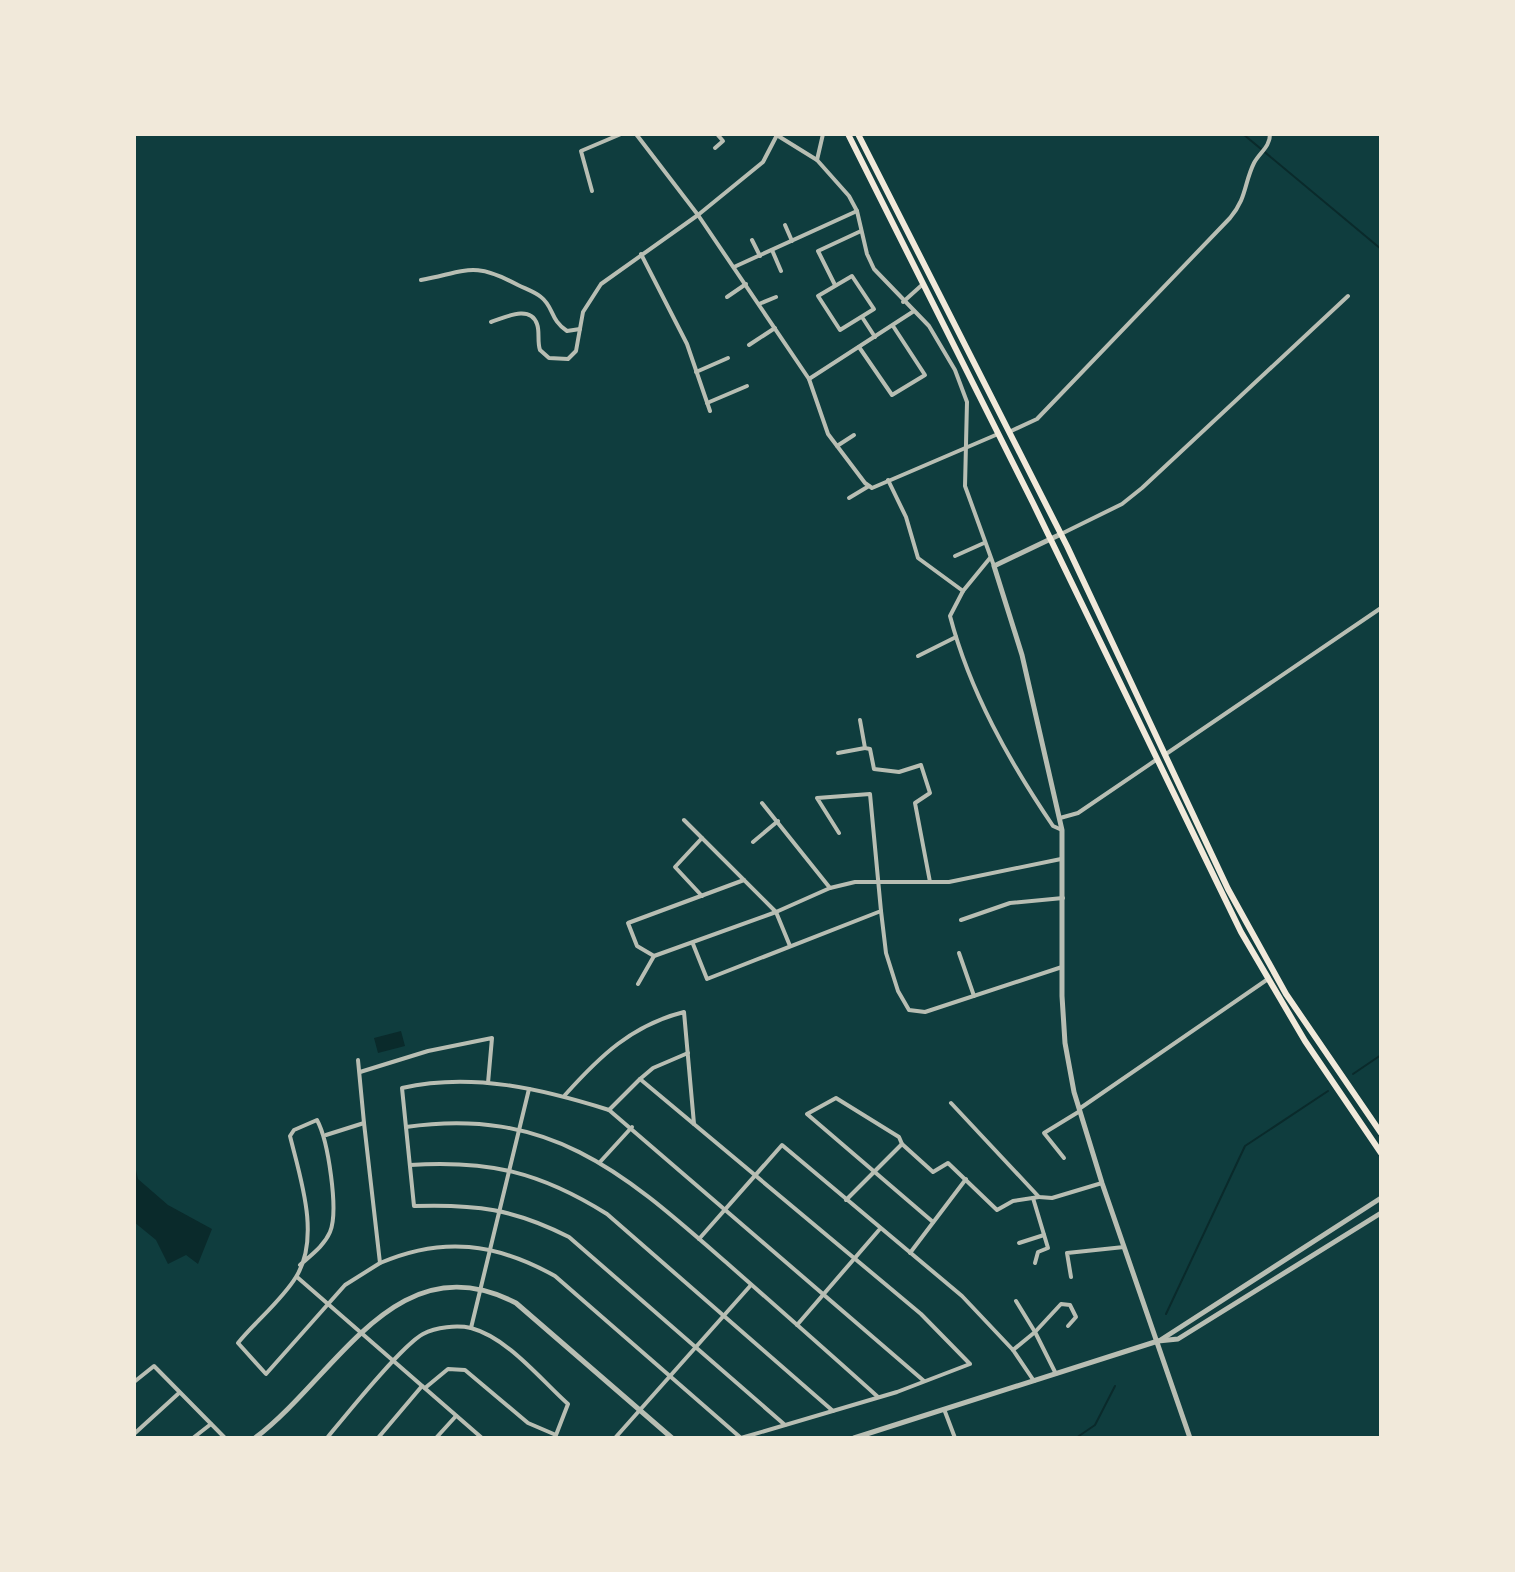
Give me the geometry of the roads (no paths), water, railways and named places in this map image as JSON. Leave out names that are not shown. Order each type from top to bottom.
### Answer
[{"type":"main road","points":[[848,134],[1051,539],[1195,844],[1268,979],[1330,1079],[1381,1153]]},
{"type":"main road","points":[[858,134],[1061,534],[1228,889],[1275,974],[1381,1133]]},
{"type":"street","points":[[592,191],[581,151],[621,134]]},
{"type":"street","points":[[636,134],[698,215],[809,379],[828,434],[869,486]]},
{"type":"street","points":[[715,148],[723,141],[717,134]]},
{"type":"street","points":[[491,322],[518,312],[530,316],[537,324],[540,350],[549,358],[568,359],[576,351],[589,299],[601,284],[698,215],[763,162],[776,134],[817,160],[857,211],[874,269],[942,344],[964,390],[968,418],[965,486],[1019,641],[1060,818],[1064,859],[1062,967],[1065,1043],[1080,1110],[1190,1438]]},
{"type":"street","points":[[817,160],[823,134]]},
{"type":"street","points":[[1009,432],[1037,419],[1230,218],[1244,199],[1253,165],[1265,150],[1270,134]]},
{"type":"street","points":[[734,267],[857,211]]},
{"type":"street","points":[[785,225],[792,241]]},
{"type":"street","points":[[835,285],[818,251],[862,230]]},
{"type":"street","points":[[752,240],[760,256]]},
{"type":"street","points":[[772,250],[781,271]]},
{"type":"street","points":[[641,254],[687,344],[710,411]]},
{"type":"street","points":[[421,280],[475,268],[489,269],[539,295],[547,303],[554,322],[567,331],[580,329]]},
{"type":"street","points":[[852,276],[874,309],[840,330],[818,296],[835,285],[852,276]]},
{"type":"street","points":[[727,297],[746,284]]},
{"type":"street","points":[[903,302],[923,284]]},
{"type":"street","points":[[994,566],[1122,504],[1348,296]]},
{"type":"street","points":[[759,304],[776,297]]},
{"type":"street","points":[[809,379],[914,311]]},
{"type":"street","points":[[862,317],[875,337]]},
{"type":"street","points":[[859,347],[892,395],[903,389],[925,375],[893,326]]},
{"type":"street","points":[[749,345],[775,328]]},
{"type":"street","points":[[696,372],[728,358]]},
{"type":"street","points":[[707,403],[747,386]]},
{"type":"street","points":[[849,498],[869,486],[998,434]]},
{"type":"street","points":[[837,446],[854,435]]},
{"type":"street","points":[[888,480],[906,517],[918,558],[963,591]]},
{"type":"street","points":[[955,556],[984,543]]},
{"type":"street","points":[[990,558],[963,591],[950,616],[988,717],[1012,765],[1053,826],[1062,830]]},
{"type":"street","points":[[1164,755],[1381,608]]},
{"type":"street","points":[[918,656],[956,637]]},
{"type":"street","points":[[860,720],[865,748]]},
{"type":"street","points":[[838,753],[870,749],[874,769],[899,772],[921,765],[930,793],[915,803],[930,882]]},
{"type":"street","points":[[1060,818],[1078,813],[1156,760]]},
{"type":"street","points":[[839,833],[817,798],[870,794],[886,953],[898,991],[909,1010],[925,1012],[1062,967]]},
{"type":"street","points":[[762,803],[830,888]]},
{"type":"street","points":[[684,820],[776,912],[790,946]]},
{"type":"street","points":[[753,842],[778,821]]},
{"type":"street","points":[[702,838],[675,867],[702,896]]},
{"type":"street","points":[[638,984],[654,956],[776,912],[830,888],[855,882],[949,882],[1064,859]]},
{"type":"street","points":[[654,956],[637,946],[628,923],[744,880]]},
{"type":"street","points":[[961,920],[1010,903],[1063,898]]},
{"type":"street","points":[[693,944],[707,979],[881,911]]},
{"type":"street","points":[[959,953],[974,997]]},
{"type":"street","points":[[1064,1158],[1044,1133],[1268,979]]},
{"type":"street","points":[[564,1096],[613,1045],[659,1018],[684,1012],[694,1124]]},
{"type":"street","points":[[360,1072],[428,1051],[492,1038],[488,1083]]},
{"type":"street","points":[[609,1110],[653,1068],[688,1053]]},
{"type":"street","points":[[358,1060],[380,1263]]},
{"type":"street","points":[[300,1265],[325,1243],[332,1229],[326,1135],[317,1120],[294,1130],[290,1136],[307,1227],[300,1265],[296,1276],[238,1343],[266,1374],[345,1285],[380,1263],[434,1246],[491,1248],[524,1259],[555,1276],[741,1438],[879,1397],[970,1364],[921,1314],[640,1079]]},
{"type":"street","points":[[785,1425],[699,1346],[569,1237],[533,1219],[501,1209],[459,1204],[414,1206],[402,1088],[428,1082],[488,1083],[564,1096],[609,1110],[924,1381]]},
{"type":"street","points":[[471,1328],[529,1089]]},
{"type":"street","points":[[933,1222],[807,1114],[836,1098],[886,1127],[933,1172],[948,1163],[997,1210],[1013,1201],[1052,1198],[1102,1183]]},
{"type":"street","points":[[951,1103],[1036,1198],[1048,1248],[1038,1252],[1035,1263]]},
{"type":"street","points":[[406,1127],[456,1122],[519,1130],[547,1137],[600,1162],[632,1182],[879,1397]]},
{"type":"street","points":[[326,1135],[364,1123]]},
{"type":"street","points":[[600,1162],[632,1127]]},
{"type":"street","points":[[846,1200],[902,1144]]},
{"type":"street","points":[[699,1239],[782,1145],[962,1296],[1013,1350],[1034,1381]]},
{"type":"street","points":[[410,1165],[477,1164],[509,1168],[568,1189],[607,1214],[833,1411]]},
{"type":"street","points":[[910,1253],[966,1179]]},
{"type":"street","points":[[1158,1341],[1381,1198]]},
{"type":"street","points":[[854,1438],[1158,1341],[1178,1339],[1381,1213]]},
{"type":"street","points":[[797,1325],[879,1229]]},
{"type":"street","points":[[1019,1243],[1044,1235]]},
{"type":"street","points":[[1071,1277],[1067,1253],[1124,1247]]},
{"type":"street","points":[[296,1276],[482,1438]]},
{"type":"street","points":[[255,1438],[288,1411],[393,1305],[421,1291],[453,1285],[480,1288],[516,1303],[672,1438]]},
{"type":"street","points":[[615,1438],[638,1408],[699,1346],[751,1285]]},
{"type":"street","points":[[1016,1301],[1056,1374]]},
{"type":"street","points":[[1013,1350],[1061,1304],[1070,1305],[1076,1317],[1068,1326]]},
{"type":"street","points":[[327,1438],[403,1349],[424,1334],[448,1327],[471,1328],[495,1340],[568,1404],[556,1437],[528,1423],[465,1370],[448,1369],[423,1387],[378,1438]]},
{"type":"street","points":[[136,1379],[154,1366],[225,1438]]},
{"type":"street","points":[[134,1434],[180,1392]]},
{"type":"street","points":[[944,1409],[955,1438]]},
{"type":"street","points":[[436,1438],[456,1416]]},
{"type":"street","points":[[193,1438],[211,1424]]},
{"type":"water","points":[[401,1031],[405,1046],[378,1053],[374,1038]]},
{"type":"water","points":[[134,1161],[138,1179],[168,1205],[212,1229],[198,1264],[186,1255],[168,1264],[156,1240],[134,1222]]},
{"type":"waterway","points":[[1243,134],[1381,249]]},
{"type":"waterway","points":[[1353,1074],[1381,1055]]},
{"type":"waterway","points":[[1166,1314],[1245,1146],[1328,1091]]},
{"type":"waterway","points":[[1076,1438],[1095,1425],[1115,1386]]}]
